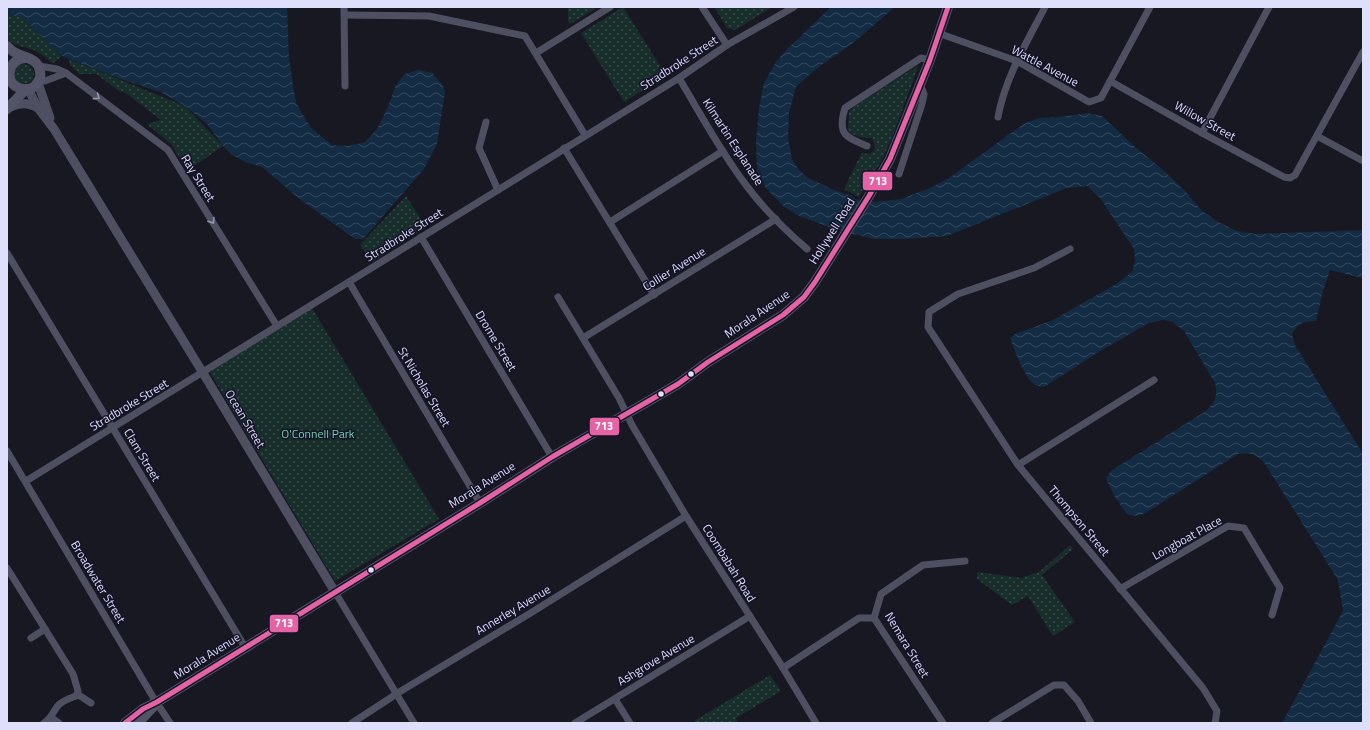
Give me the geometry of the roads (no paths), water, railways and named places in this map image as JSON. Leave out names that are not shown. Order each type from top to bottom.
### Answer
[{"type":"main road","name":"Hollywell Road","points":[[815,282],[869,196],[890,159],[930,60],[948,7]]},
{"type":"main road","points":[[7,46],[13,52],[34,60],[39,66],[41,74],[38,82],[33,87],[21,89],[14,85],[8,74],[16,61],[21,58],[27,58]]},
{"type":"main road","points":[[8,109],[27,89]]},
{"type":"main road","name":"Morala Avenue","points":[[125,723],[143,708],[157,702],[552,457],[678,384],[708,362],[775,320],[804,297],[815,282]]},
{"type":"main road","name":"Morala Avenue","points":[[138,723],[157,702]]},
{"type":"street","points":[[344,7],[345,86]]},
{"type":"street","points":[[536,53],[610,7]]},
{"type":"street","points":[[702,7],[727,45]]},
{"type":"street","name":"Stradbroke Street","points":[[26,481],[498,190],[678,78],[727,45],[794,7]]},
{"type":"street","points":[[998,117],[1000,105],[1017,61],[1045,7]]},
{"type":"street","name":"Wattle Avenue","points":[[938,33],[1017,61],[1089,102],[1100,98],[1150,7]]},
{"type":"street","points":[[1202,133],[1269,7]]},
{"type":"street","points":[[345,15],[430,16],[525,36],[586,135]]},
{"type":"street","points":[[1363,52],[1317,136],[1363,161]]},
{"type":"street","points":[[867,146],[848,138],[843,133],[842,128],[845,108],[921,58],[930,60]]},
{"type":"street","name":"Ray Street","points":[[39,66],[57,69],[66,73],[168,150],[277,326]]},
{"type":"street","points":[[38,82],[66,73]]},
{"type":"street","name":"Kilmartin Esplanade","points":[[678,78],[746,185],[776,219],[807,249]]},
{"type":"street","name":"Willow Street","points":[[1110,81],[1284,177],[1290,178],[1295,175],[1317,136]]},
{"type":"street","name":"Ocean Street","points":[[38,82],[54,129]]},
{"type":"street","name":"Hollywell Road","points":[[900,174],[922,104],[924,94],[920,84]]},
{"type":"street","name":"Ocean Street","points":[[27,89],[38,108],[54,129],[203,373],[414,723]]},
{"type":"street","points":[[8,109],[22,103],[27,103],[38,108]]},
{"type":"street","points":[[486,122],[478,148],[498,190]]},
{"type":"street","points":[[564,148],[654,294]]},
{"type":"street","points":[[610,222],[723,151]]},
{"type":"street","name":"Collier Avenue","points":[[583,338],[776,219]]},
{"type":"street","name":"Drome Street","points":[[421,237],[552,457]]},
{"type":"street","name":"Thompson Street","points":[[1070,250],[1034,268],[958,294],[929,312],[928,327],[1018,465],[1203,688],[1217,711],[1215,723]]},
{"type":"street","name":"Clam Street","points":[[7,253],[245,647]]},
{"type":"street","name":"St Nicholas Street","points":[[349,282],[480,503]]},
{"type":"street","name":"Coombabah Road","points":[[558,297],[620,398],[627,414],[686,516],[783,668],[816,723]]},
{"type":"street","points":[[1018,465],[1154,380]]},
{"type":"street","name":"Broadwater Street","points":[[7,451],[170,723]]},
{"type":"street","name":"Annerley Avenue","points":[[352,723],[686,516]]},
{"type":"street","name":"Longboat Place","points":[[1120,589],[1228,526],[1244,528],[1280,588],[1272,615]]},
{"type":"street","name":"Nemara Street","points":[[943,723],[874,618],[882,594],[923,565],[966,561]]},
{"type":"street","points":[[7,568],[10,577],[73,674],[78,691],[77,694],[76,696],[61,702],[53,720]]},
{"type":"street","name":"Ashgrove Avenue","points":[[575,723],[750,616]]},
{"type":"street","points":[[783,668],[859,618],[874,618]]},
{"type":"street","points":[[31,638],[45,629]]},
{"type":"street","points":[[992,723],[1054,685],[1064,685],[1078,701],[1091,723]]},
{"type":"street","points":[[77,694],[91,703]]},
{"type":"street","points":[[615,699],[630,723]]},
{"type":"street","points":[[44,723],[53,720],[59,723]]},
{"type":"water","points":[[7,7],[287,7],[289,59],[296,103],[311,128],[332,145],[349,146],[365,142],[377,129],[388,107],[396,85],[405,74],[418,70],[432,73],[442,84],[445,91],[437,144],[424,169],[363,239],[355,239],[302,201],[262,167],[245,162],[231,154],[223,146],[207,124],[185,106],[160,92],[115,77],[62,56],[20,16],[13,16],[7,12]]},
{"type":"water","points":[[831,7],[895,7],[853,43],[816,69],[796,87],[789,113],[788,139],[792,159],[799,170],[808,178],[834,190],[852,196],[855,199],[875,202],[901,199],[930,188],[949,178],[1025,123],[1040,118],[1061,117],[1087,113],[1102,116],[1134,146],[1164,171],[1186,192],[1202,211],[1218,222],[1237,231],[1256,234],[1363,230],[1363,278],[1330,270],[1316,321],[1302,323],[1292,334],[1295,345],[1363,454],[1363,723],[1282,723],[1343,611],[1338,580],[1262,461],[1253,454],[1238,454],[1144,514],[1135,516],[1127,514],[1115,497],[1106,479],[1111,471],[1206,411],[1214,402],[1216,396],[1215,383],[1184,331],[1173,322],[1163,320],[1149,323],[1097,353],[1044,387],[1035,385],[1027,377],[1010,338],[1015,334],[1053,320],[1116,284],[1132,272],[1135,262],[1134,249],[1100,198],[1087,186],[1067,188],[947,236],[903,239],[874,239],[837,230],[797,215],[782,205],[765,187],[757,169],[756,141],[759,108],[764,83],[776,62],[787,49]]},
{"type":"park label","name":"O'Connell Park","points":[[318,434]]}]
